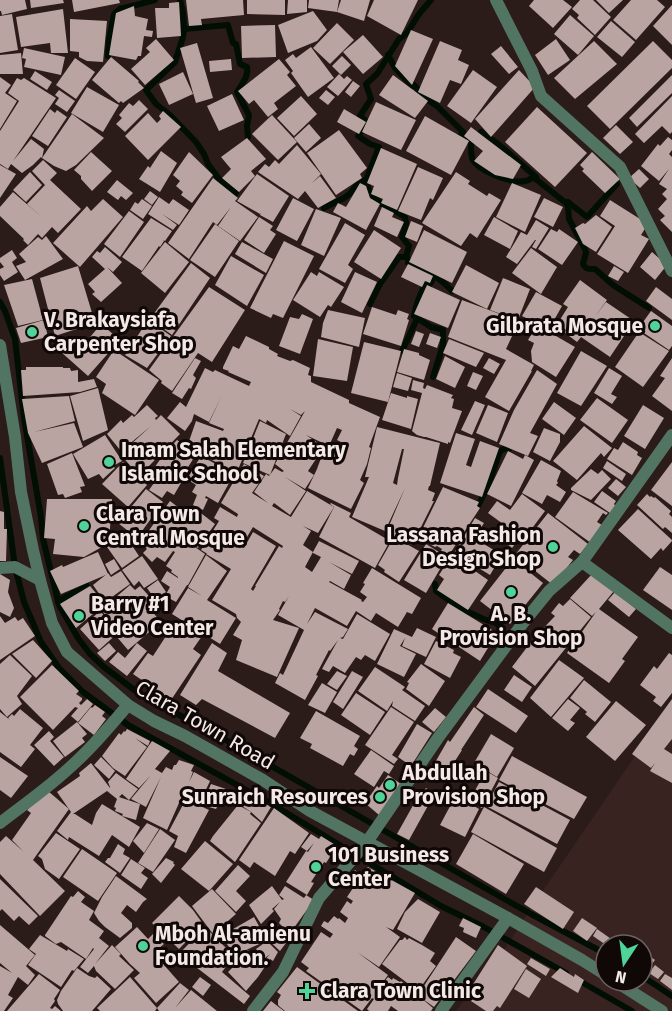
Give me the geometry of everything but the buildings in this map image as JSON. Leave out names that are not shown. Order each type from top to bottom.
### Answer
[{"type":"street","points":[[496,0],[532,71],[541,96],[620,167],[672,271]]},
{"type":"street","name":"Clara Town Road","points":[[0,345],[15,437],[21,492],[40,580],[52,623],[67,652],[128,705],[154,721],[263,780],[310,811],[506,921],[594,968]]},
{"type":"street","points":[[253,1011],[283,972],[319,898],[366,842],[438,738],[523,623],[549,591],[582,562],[672,435]]},
{"type":"street","points":[[582,562],[672,628]]},
{"type":"street","points":[[0,568],[15,567],[40,580]]},
{"type":"street","points":[[0,823],[87,752],[128,705]]},
{"type":"street","points":[[441,1011],[506,921]]},
{"type":"street","points":[[634,993],[662,1011]]},
{"type":"shaded area","points":[[672,702],[672,1011],[456,1011],[506,947]]},
{"type":"waterway","points":[[108,56],[114,14],[120,9],[155,0]]},
{"type":"waterway","points":[[180,0],[184,29],[175,62],[146,90],[156,104],[196,142],[219,179],[236,193]]},
{"type":"waterway","points":[[370,304],[380,284],[399,257],[406,257],[409,246],[402,237],[406,224],[405,217],[381,203],[368,188],[366,180],[379,147],[358,136],[366,121],[360,116],[371,99],[366,84],[377,74],[399,39],[407,33],[431,0]]},
{"type":"waterway","points":[[184,29],[228,25],[233,43],[236,44],[240,64],[247,67],[246,77],[237,92],[249,115],[248,137]]},
{"type":"waterway","points":[[388,55],[395,68],[412,86],[413,84],[418,89],[417,93],[437,106],[463,132],[461,135],[471,143],[472,158],[481,168],[512,180],[526,181],[533,177],[566,203],[569,219],[585,249],[584,266],[588,269],[595,269],[613,285],[649,308]]},
{"type":"waterway","points":[[481,132],[536,177]]},
{"type":"waterway","points":[[324,208],[347,196],[357,185],[366,180]]},
{"type":"waterway","points":[[568,202],[587,217],[617,184]]},
{"type":"waterway","points":[[406,257],[409,260],[408,263],[432,274],[452,291]]},
{"type":"waterway","points":[[433,377],[443,345],[443,330],[431,327],[414,316],[426,283],[430,284],[435,275]]},
{"type":"waterway","points":[[0,302],[15,339],[24,418],[43,539],[59,605],[78,638],[104,667],[137,692],[371,823]]},
{"type":"waterway","points":[[402,351],[417,319]]},
{"type":"waterway","points":[[478,506],[488,486],[500,451],[509,449]]},
{"type":"waterway","points":[[0,458],[15,567],[24,602],[41,642],[59,668],[83,692],[128,725],[270,803],[441,906],[566,973]]},
{"type":"waterway","points":[[435,584],[436,591],[451,602],[474,615],[500,625],[502,629]]},
{"type":"waterway","points":[[58,601],[87,586]]},
{"type":"waterway","points":[[383,830],[594,948]]},
{"type":"waterway","points":[[578,980],[632,1011]]},
{"type":"waterway","points":[[654,984],[672,996]]},
{"type":"place","name":"Gilbrata Mosque","points":[[655,326]]},
{"type":"place","name":"V. Brakaysiafa Carpenter Shop","points":[[32,332]]},
{"type":"place","name":"Imam Salah Elementary Islamic School","points":[[109,462]]},
{"type":"place","name":"Clara Town Central Mosque","points":[[84,526]]},
{"type":"place","name":"Lassana Fashion Design Shop","points":[[553,547]]},
{"type":"place","name":"A. B. Provision Shop","points":[[511,592]]},
{"type":"place","name":"Barry #1 Video Center","points":[[79,616]]},
{"type":"place","name":"Abdullah Provision Shop","points":[[390,785]]},
{"type":"place","name":"Sunraich Resources","points":[[380,797]]},
{"type":"place","name":"101 Business Center","points":[[316,867]]},
{"type":"place","name":"Mboh Al-amienu Foundation.","points":[[143,946]]},
{"type":"place","name":"Clara Town Clinic","points":[[307,991]]}]
